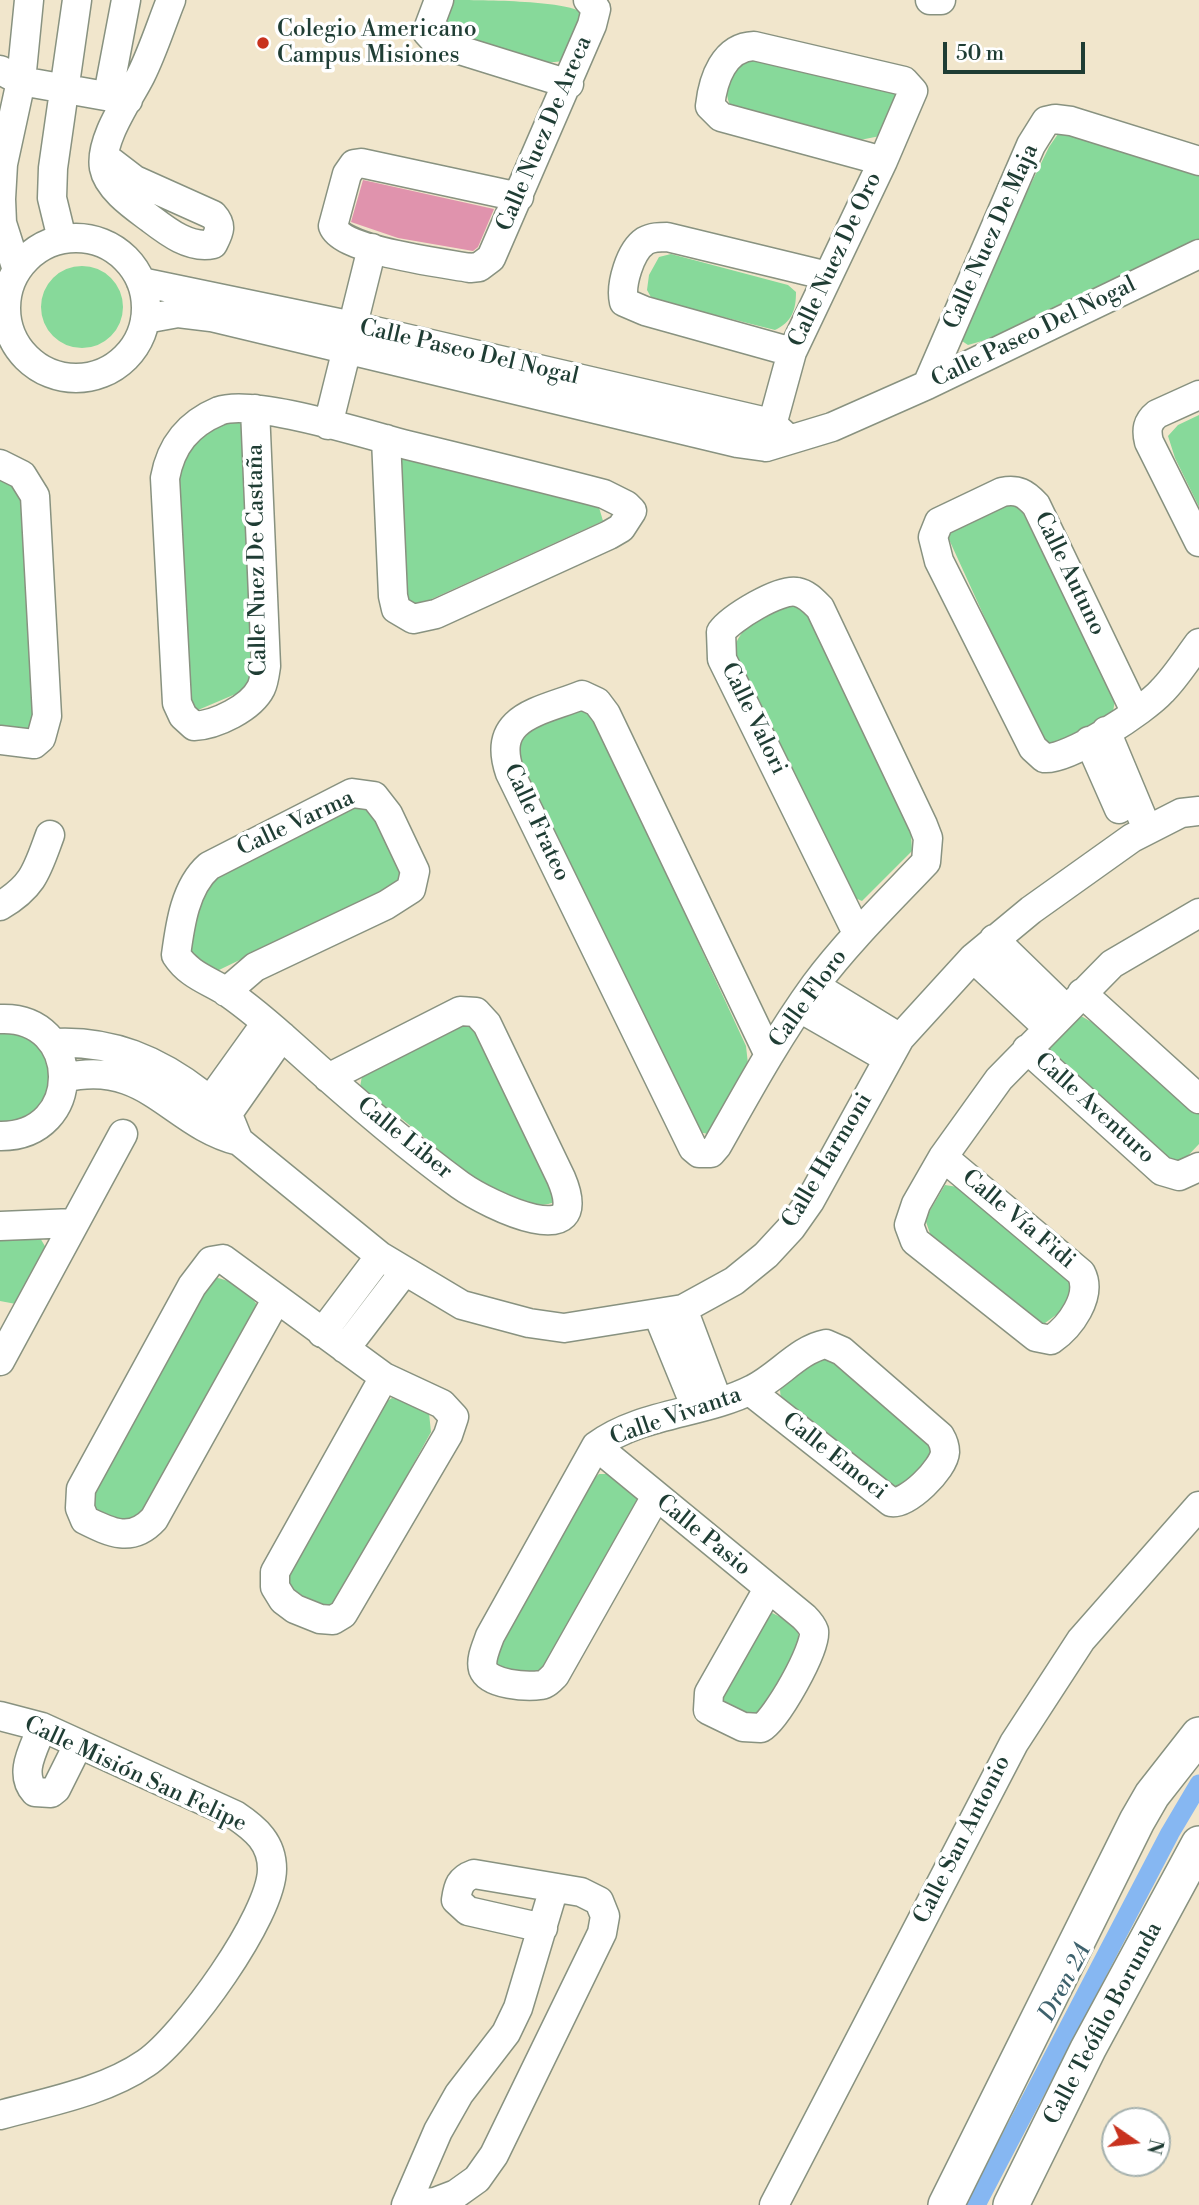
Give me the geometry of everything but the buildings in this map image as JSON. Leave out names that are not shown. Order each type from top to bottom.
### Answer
[{"type":"main road","points":[[946,2205],[1136,1821],[1152,1795],[1199,1734]]},
{"type":"main road","name":"Calle Teófilo Borunda","points":[[1012,2205],[1088,2049],[1191,1880],[1199,1844]]},
{"type":"street","points":[[17,270],[2,223],[1,199],[11,75],[29,0]]},
{"type":"street","points":[[62,239],[52,198],[53,168],[77,0]]},
{"type":"street","points":[[104,157],[118,97],[126,0]]},
{"type":"street","points":[[118,97],[171,0]]},
{"type":"street","points":[[439,0],[427,32],[437,43],[569,84]]},
{"type":"street","points":[[930,0],[941,0]]},
{"type":"street","name":"Calle Nuez De Areca","points":[[372,248],[470,268],[485,264],[491,258],[569,84],[592,5]]},
{"type":"street","name":"Calle Nuez De Oro","points":[[776,437],[792,352],[883,160],[912,98],[912,88],[904,81],[754,46],[742,46],[726,58],[710,106],[721,117],[883,160]]},
{"type":"street","points":[[11,75],[118,97]]},
{"type":"street","name":"Calle Nuez De Maja","points":[[927,385],[1031,145],[1046,121],[1071,121],[1199,161]]},
{"type":"street","points":[[328,425],[372,248],[341,237],[333,226],[347,174],[354,164],[377,164],[519,197]]},
{"type":"street","points":[[792,352],[645,311],[624,302],[623,284],[639,247],[646,240],[667,237],[828,276]]},
{"type":"street","points":[[79,238],[105,244],[127,259],[141,282],[145,319],[138,340],[126,357],[109,370],[89,377],[67,378],[47,372],[29,361],[6,338],[9,287],[17,270],[33,252],[62,239],[79,238]]},
{"type":"street","name":"Calle Paseo Del Nogal","points":[[141,282],[737,443],[832,427],[927,385],[1199,254]]},
{"type":"street","name":"Calle Paseo Del Nogal","points":[[145,319],[178,313],[199,314],[350,338]]},
{"type":"street","points":[[1199,395],[1157,414],[1147,432],[1149,442],[1199,542]]},
{"type":"street","points":[[254,409],[386,439],[604,494],[632,511],[621,528],[609,535],[436,614],[413,619],[396,609],[393,596],[386,439]]},
{"type":"street","name":"Calle Nuez De Castaña","points":[[254,409],[266,666],[262,686],[253,700],[205,725],[194,726],[183,716],[177,703],[165,512],[170,454],[191,428],[221,411],[254,409]]},
{"type":"street","points":[[0,464],[22,475],[35,496],[47,716],[41,738],[34,744],[0,740]]},
{"type":"street","name":"Calle Autuno","points":[[1098,736],[1058,757],[1044,758],[1038,755],[939,561],[933,537],[939,522],[1002,492],[1021,491],[1036,505],[1135,711]]},
{"type":"street","name":"Calle Valori","points":[[857,933],[722,659],[721,632],[728,622],[784,592],[797,592],[810,597],[820,608],[923,825],[928,838],[926,862]]},
{"type":"street","points":[[1139,834],[1098,736],[1162,692],[1199,643]]},
{"type":"street","name":"Calle Frateo","points":[[712,1153],[699,1153],[693,1148],[510,773],[504,744],[514,724],[582,695],[597,702],[606,714],[769,1055]]},
{"type":"street","name":"Calle Harmoni","points":[[54,1043],[81,1042],[118,1049],[152,1061],[217,1122],[380,1256],[462,1305],[529,1323],[564,1328],[671,1312],[734,1281],[766,1255],[791,1228],[810,1201],[894,1048],[974,958],[994,939],[1139,834],[1190,812],[1199,790]]},
{"type":"street","name":"Calle Varma","points":[[176,955],[187,902],[194,883],[209,866],[352,793],[374,796],[388,814],[415,871],[411,889],[386,905],[255,967],[226,992]]},
{"type":"street","points":[[0,905],[28,886],[50,835]]},
{"type":"street","name":"Calle Floro","points":[[712,1153],[769,1055],[808,997],[857,933],[926,862]]},
{"type":"street","points":[[0,877],[28,886]]},
{"type":"street","name":"Calle Aventuro","points":[[909,1224],[916,1204],[943,1157],[999,1079],[1027,1049],[1112,964],[1196,919]]},
{"type":"street","points":[[994,939],[1065,1010]]},
{"type":"street","name":"Calle Liber","points":[[176,955],[189,971],[226,992],[328,1078],[461,1185],[502,1207],[540,1220],[558,1220],[566,1213],[570,1205],[569,1196],[487,1024],[476,1012],[460,1011],[328,1078]]},
{"type":"street","points":[[974,958],[1065,1010],[1199,1100]]},
{"type":"street","points":[[808,997],[894,1048]]},
{"type":"street","points":[[0,1019],[22,1021],[34,1026],[54,1043],[64,1078],[62,1094],[49,1117],[27,1132],[0,1136]]},
{"type":"street","points":[[217,1122],[274,1030]]},
{"type":"street","name":"Calle Aventuro","points":[[1027,1049],[1162,1171],[1179,1175],[1199,1167]]},
{"type":"street","name":"Calle Harmoni","points":[[64,1078],[83,1073],[110,1074],[217,1122]]},
{"type":"street","points":[[0,1362],[10,1320],[74,1223],[123,1135]]},
{"type":"street","name":"Calle Vía Fidi","points":[[909,1224],[915,1241],[1036,1337],[1051,1340],[1058,1335],[1085,1298],[1087,1288],[1081,1273],[943,1157]]},
{"type":"street","points":[[0,1226],[74,1223]]},
{"type":"street","points":[[322,1333],[380,1256]]},
{"type":"street","points":[[276,1300],[154,1519],[143,1531],[130,1534],[109,1531],[85,1520],[80,1508],[81,1489],[202,1270],[211,1261],[223,1259],[384,1377],[442,1404],[454,1417],[453,1425],[343,1614],[333,1620],[320,1619],[283,1600],[275,1587],[275,1572],[384,1377]]},
{"type":"street","points":[[345,1349],[404,1272]]},
{"type":"street","points":[[671,1312],[707,1405]]},
{"type":"street","name":"Calle Vivanta","points":[[655,1498],[561,1667],[549,1682],[541,1685],[495,1680],[483,1669],[490,1636],[596,1446],[620,1432],[750,1391],[809,1350],[826,1344]]},
{"type":"street","name":"Calle Emoci","points":[[750,1391],[881,1497],[898,1503],[907,1500],[942,1464],[945,1453],[940,1436],[842,1351],[826,1344]]},
{"type":"street","name":"Calle Pasio","points":[[596,1446],[655,1498],[768,1589],[811,1625],[814,1631],[811,1649],[766,1725],[761,1728],[743,1727],[708,1710],[709,1693],[768,1589]]},
{"type":"street","name":"Calle San Antonio","points":[[774,2205],[1014,1743],[1042,1696],[1081,1640],[1199,1506]]},
{"type":"street","name":"Calle Misión San Felipe","points":[[0,1716],[42,1727],[247,1823],[260,1834],[268,1847],[272,1870],[267,1897],[254,1924],[197,2010],[169,2044],[145,2064],[78,2093],[0,2115]]},
{"type":"street","points":[[42,1727],[26,1774],[28,1784],[35,1792],[51,1793],[57,1789],[78,1745]]},
{"type":"street","points":[[412,2205],[435,2202],[456,2194],[477,2179],[512,2121],[602,1933],[603,1907],[591,1896],[474,1874],[464,1878],[457,1888],[456,1900],[468,1911],[543,1928]]},
{"type":"street","points":[[406,2205],[443,2122],[459,2094],[506,2033],[517,2008],[554,1888]]},
{"type":"green space","points":[[447,0],[540,3],[559,5],[583,13],[564,61],[535,64],[446,40],[437,18]]},
{"type":"green space","points":[[743,56],[890,86],[896,94],[895,107],[880,136],[860,140],[733,109],[727,96],[728,81]]},
{"type":"green space","points":[[1060,131],[1199,172],[1199,241],[989,339],[968,345],[956,337],[1049,147]]},
{"type":"green space","points":[[671,254],[788,285],[796,292],[792,315],[775,330],[652,299],[647,290],[649,275],[659,257]]},
{"type":"green space","points":[[82,266],[98,269],[111,278],[120,291],[123,307],[120,323],[111,336],[98,345],[82,348],[66,345],[53,336],[44,323],[41,307],[44,291],[53,278],[66,269]]},
{"type":"green space","points":[[1199,415],[1199,507],[1175,458],[1168,436],[1178,425]]},
{"type":"green space","points":[[233,416],[242,424],[253,659],[250,682],[238,693],[198,710],[190,707],[177,460],[196,438]]},
{"type":"green space","points":[[421,455],[598,504],[603,521],[412,608],[403,601],[398,466],[402,459]]},
{"type":"green space","points":[[0,475],[22,488],[35,717],[30,732],[0,727]]},
{"type":"green space","points":[[1013,500],[1019,505],[1115,700],[1113,712],[1053,746],[1041,741],[947,535],[963,520]]},
{"type":"green space","points":[[790,605],[800,606],[813,616],[911,834],[912,851],[862,901],[853,897],[733,654],[736,643],[747,628]]},
{"type":"green space","points":[[586,709],[596,721],[746,1046],[748,1064],[708,1134],[699,1132],[516,757],[523,734],[561,715]]},
{"type":"green space","points":[[361,805],[374,811],[402,873],[394,885],[219,970],[206,969],[188,958],[189,936],[195,912],[205,889],[219,871]]},
{"type":"green space","points":[[1081,1016],[1102,1028],[1199,1113],[1199,1144],[1182,1162],[1170,1161],[1049,1059],[1048,1047]]},
{"type":"green space","points":[[0,1025],[40,1039],[54,1088],[35,1116],[0,1125]]},
{"type":"green space","points":[[458,1025],[468,1025],[481,1038],[557,1201],[538,1205],[517,1201],[495,1191],[473,1177],[360,1087],[362,1076]]},
{"type":"green space","points":[[945,1185],[964,1188],[1069,1279],[1076,1288],[1060,1312],[1041,1326],[933,1242],[925,1219]]},
{"type":"green space","points":[[39,1236],[46,1248],[16,1304],[0,1301],[0,1238]]},
{"type":"green space","points":[[213,1277],[226,1280],[249,1294],[257,1305],[250,1320],[141,1518],[120,1520],[94,1512],[88,1508],[86,1497]]},
{"type":"green space","points":[[822,1357],[837,1365],[936,1446],[937,1460],[900,1493],[781,1400],[780,1390],[786,1382]]},
{"type":"green space","points":[[392,1398],[412,1403],[429,1413],[431,1432],[340,1597],[329,1605],[312,1603],[284,1586],[285,1569],[379,1406]]},
{"type":"green space","points":[[599,1474],[614,1474],[638,1497],[635,1507],[544,1674],[493,1669],[491,1659],[591,1481]]},
{"type":"green space","points":[[768,1611],[797,1625],[800,1646],[760,1717],[737,1720],[716,1703]]},
{"type":"waterway","name":"Dren 2A","points":[[976,2205],[1170,1833],[1199,1784]]},
{"type":"place","name":"Colegio Americano Campus Misiones","points":[[263,43]]}]
